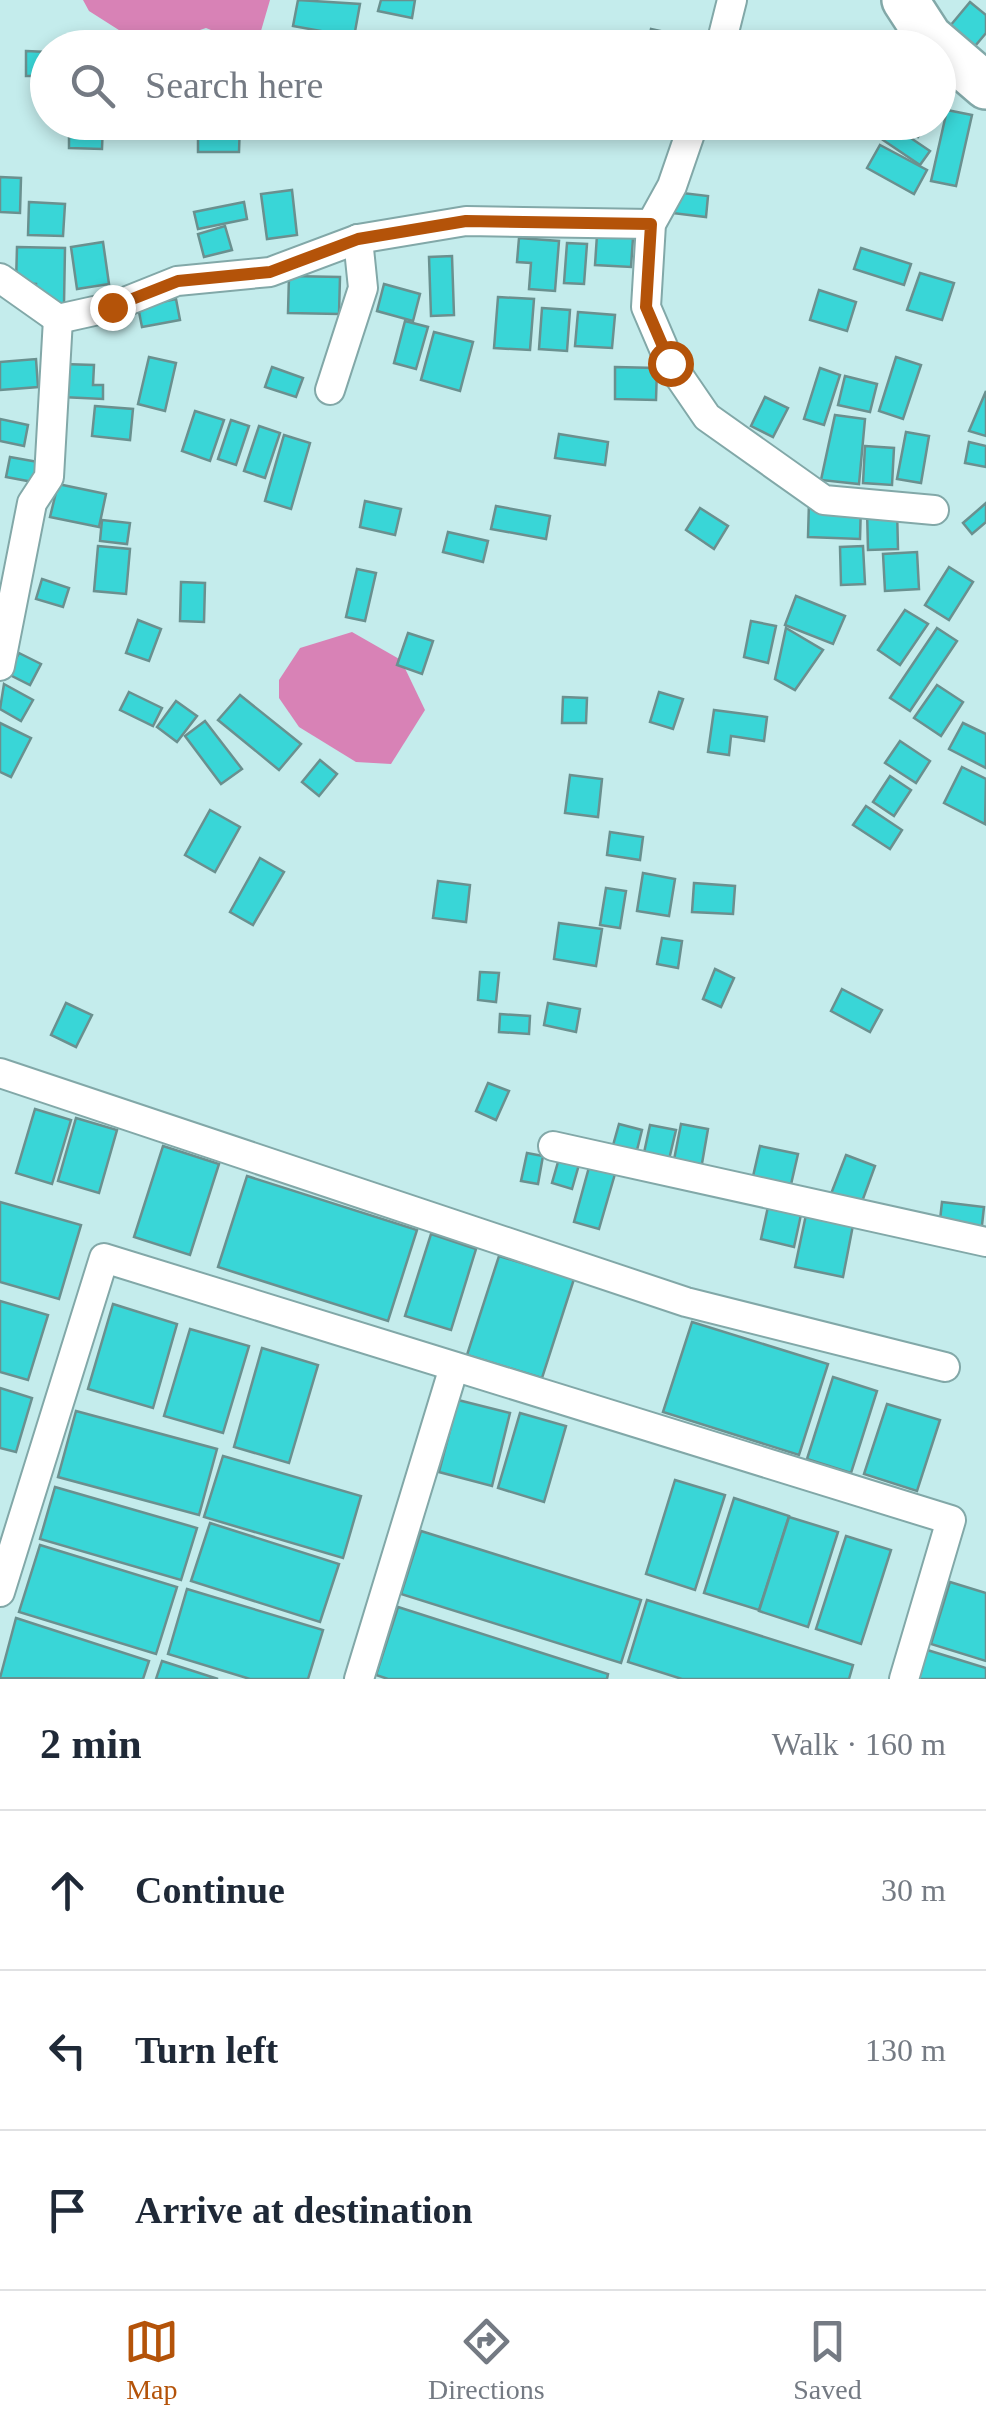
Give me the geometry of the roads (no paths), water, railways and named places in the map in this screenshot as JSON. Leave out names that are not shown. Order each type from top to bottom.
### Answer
[{"type":"main road","points":[[905,0],[924,30]]},
{"type":"main road","points":[[956,60],[986,86]]},
{"type":"street","points":[[724,30],[732,0]]},
{"type":"street","points":[[688,140],[672,186],[651,224],[646,307],[670,363],[707,417],[824,500],[934,510]]},
{"type":"street","points":[[0,278],[58,319],[112,307],[178,281],[270,272],[358,239],[466,221],[651,224]]},
{"type":"street","points":[[330,390],[363,288],[358,239]]},
{"type":"street","points":[[0,666],[32,504],[49,477],[58,319]]},
{"type":"street","points":[[0,1073],[686,1302],[946,1367]]},
{"type":"street","points":[[553,1146],[986,1242]]},
{"type":"street","points":[[0,1592],[104,1258],[952,1520],[904,1679]]},
{"type":"street","points":[[360,1679],[454,1367]]}]
